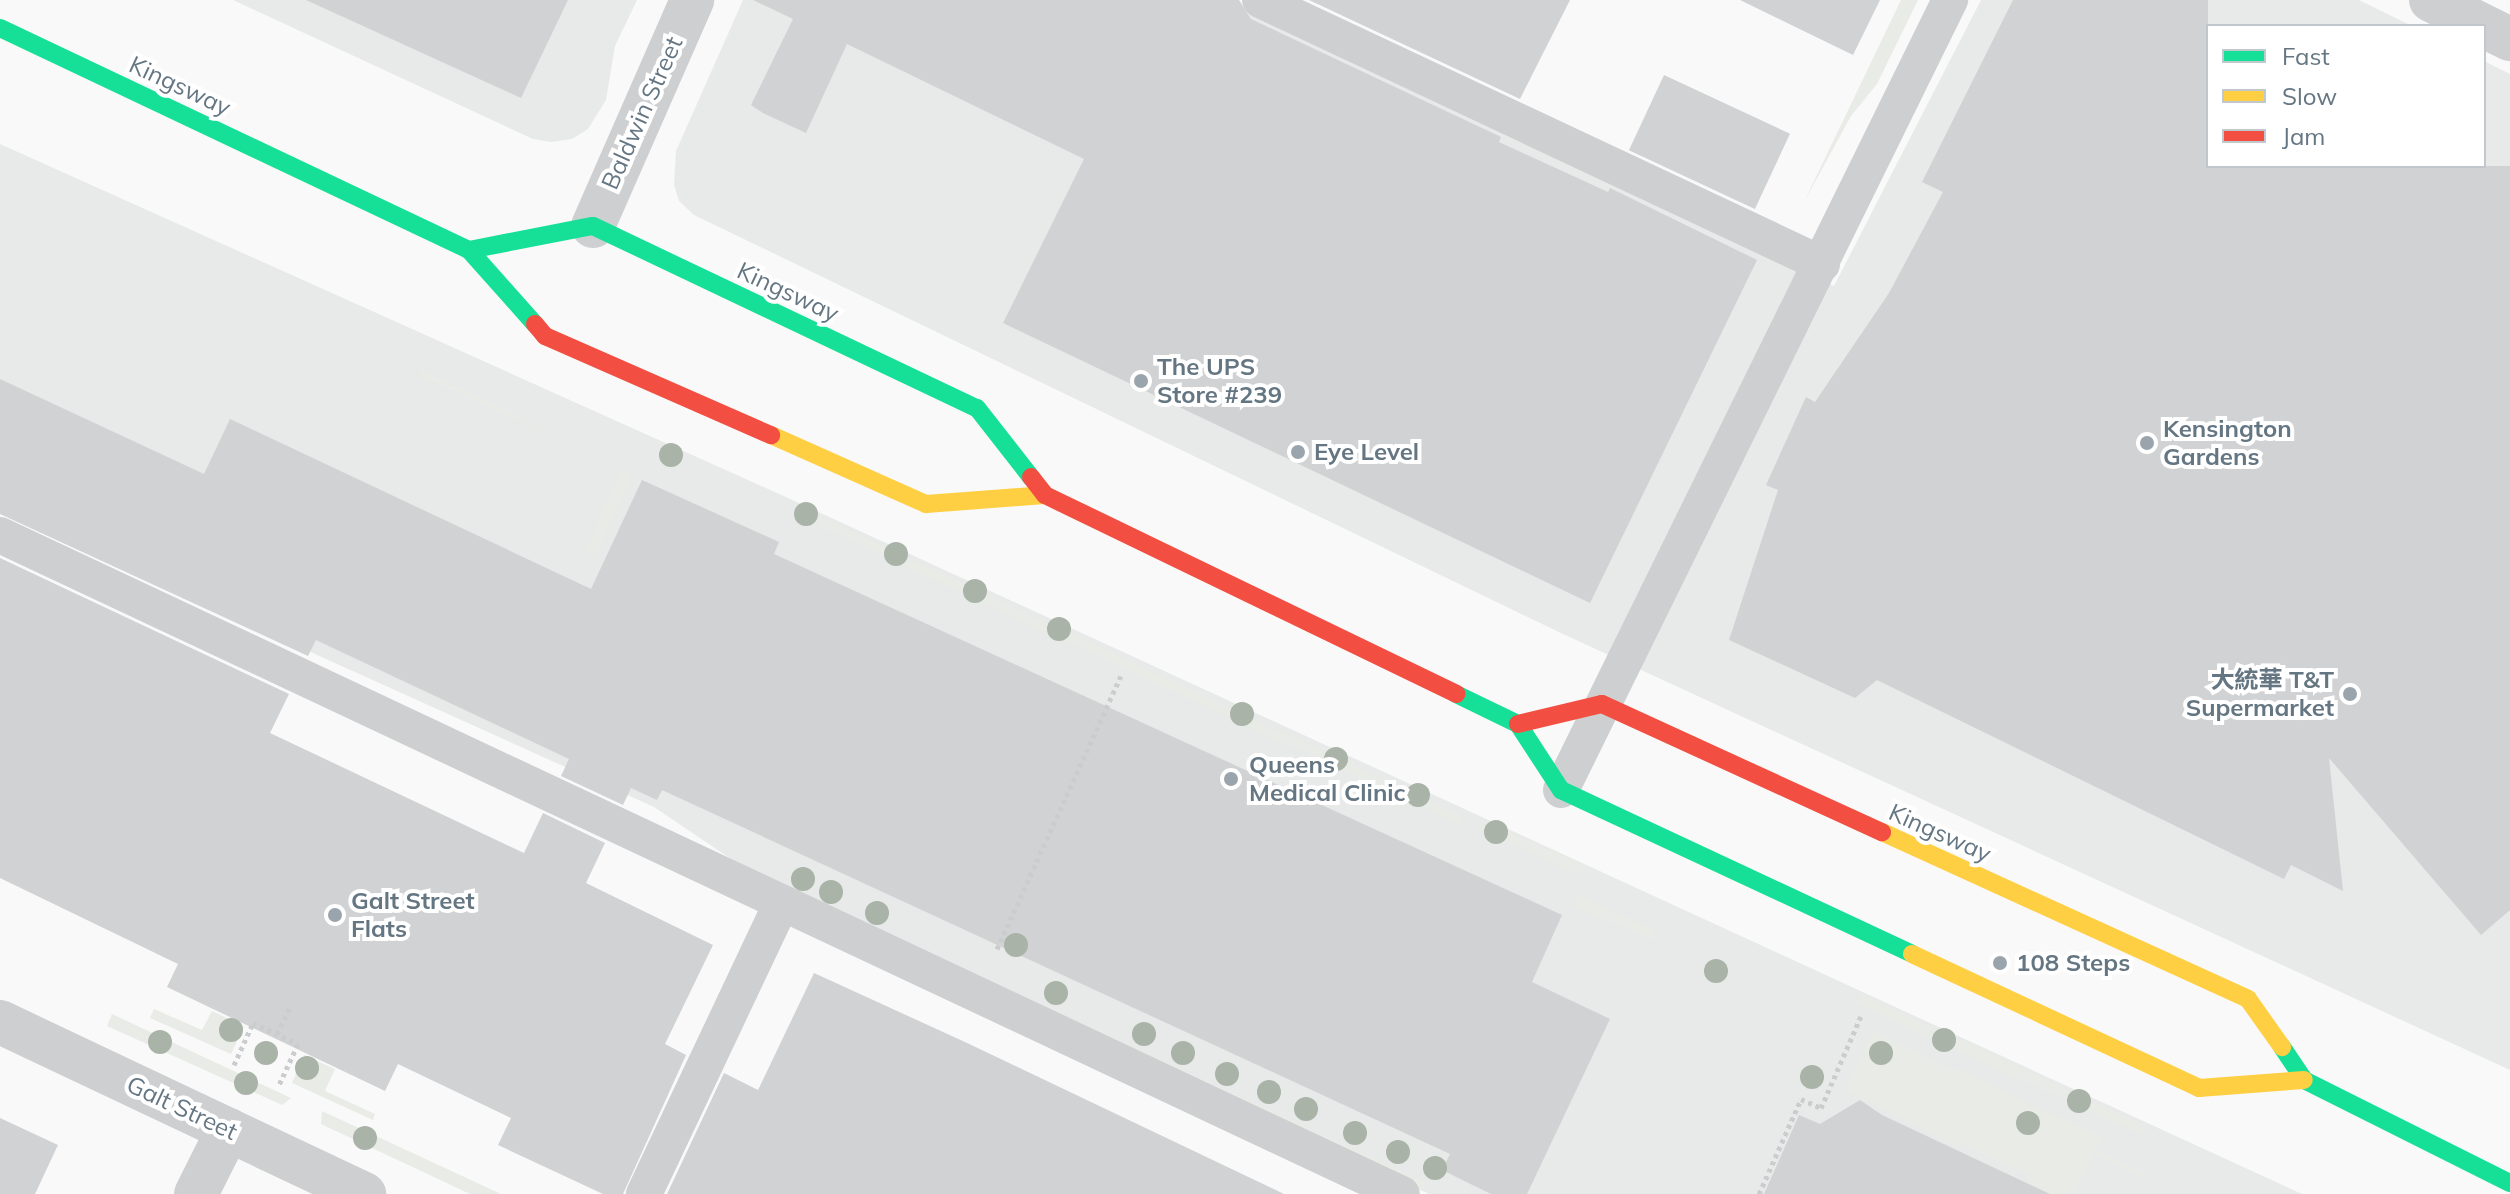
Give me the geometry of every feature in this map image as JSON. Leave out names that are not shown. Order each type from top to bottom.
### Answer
[{"type":"main road","name":"Kingsway","points":[[0,28],[469,250],[545,336],[926,504],[1045,495]]},
{"type":"main road","points":[[469,250],[593,226]]},
{"type":"main road","name":"Kingsway","points":[[593,226],[977,408],[1045,495],[1518,724]]},
{"type":"main road","points":[[1602,704],[1518,724],[1561,790],[2199,1088],[2304,1080]]},
{"type":"main road","name":"Kingsway","points":[[1602,704],[2248,999],[2304,1080],[2510,1183]]},
{"type":"street","name":"Baldwin Street","points":[[593,226],[692,0]]},
{"type":"street","points":[[2431,0],[2480,24]]},
{"type":"street","points":[[2486,27],[2510,39]]},
{"type":"street","name":"Galt Street","points":[[0,1022],[364,1194]]},
{"type":"street","points":[[196,1194],[228,1130]]},
{"type":"lane","points":[[1260,0],[1822,264]]},
{"type":"lane","points":[[1561,790],[1950,0]]},
{"type":"lane","points":[[0,535],[780,906],[1402,1194]]},
{"type":"lane","points":[[644,1194],[780,906]]},
{"type":"path","points":[[995,953],[1121,676]]},
{"type":"path","points":[[277,1034],[291,1005]]},
{"type":"path","points":[[1759,1194],[1801,1099],[1821,1108],[1861,1016]]},
{"type":"path","points":[[234,1065],[253,1023],[298,1044],[279,1085]]},
{"type":"shaded area","points":[[233,0],[637,0],[615,46],[606,100],[588,129],[572,139],[551,142],[533,139]]},
{"type":"shaded area","points":[[743,0],[1218,0],[1834,286],[1981,0],[2359,0],[2408,24],[2206,24],[2206,168],[2486,168],[2486,62],[2510,74],[2510,1070],[1563,634],[694,215],[679,201],[674,185],[676,151]]},
{"type":"shaded area","points":[[1901,0],[1918,0],[1877,84],[1851,116],[1804,202]]},
{"type":"shaded area","points":[[0,144],[788,498],[2302,1194],[1429,1194],[786,896],[654,807],[0,512]]},
{"type":"shaded area","points":[[421,370],[547,430],[420,376]]},
{"type":"shaded area","points":[[621,470],[632,475],[596,556],[585,551]]},
{"type":"shaded area","points":[[799,507],[1462,816],[1459,825],[795,515]]},
{"type":"shaded area","points":[[1482,820],[1586,866],[1582,876],[1478,829]]},
{"type":"shaded area","points":[[1579,895],[1654,930],[1654,941],[1572,905]]},
{"type":"shaded area","points":[[1011,991],[1427,1183],[1425,1190],[1008,996]]},
{"type":"shaded area","points":[[1864,995],[2142,1124],[2144,1136],[1854,1003]]},
{"type":"shaded area","points":[[154,1009],[202,1030],[212,1011],[244,1026],[231,1054],[150,1018]]},
{"type":"shaded area","points":[[112,1014],[291,1098],[282,1105],[107,1026]]},
{"type":"shaded area","points":[[1873,1031],[2100,1136],[2096,1150],[2146,1174],[2137,1175],[2094,1154],[2073,1194],[2021,1194],[2029,1175],[1959,1142],[1956,1147],[1846,1091]]},
{"type":"shaded area","points":[[304,1055],[335,1069],[325,1091],[375,1114],[373,1120],[292,1083]]},
{"type":"shaded area","points":[[322,1111],[501,1194],[470,1194],[321,1124]]},
{"type":"building","points":[[306,0],[568,0],[521,98]]},
{"type":"building","points":[[753,0],[1239,0],[1251,19],[1501,137],[1499,142],[1608,192],[1610,188],[1757,260],[1590,603],[1003,323],[1084,159],[847,44],[806,133],[763,113],[751,105],[793,19]]},
{"type":"building","points":[[1309,0],[1570,0],[1520,99]]},
{"type":"building","points":[[1740,0],[1880,0],[1853,55]]},
{"type":"building","name":"Kensington Gardens","points":[[2013,0],[2208,0],[2206,168],[2510,166],[2510,910],[2481,935],[2329,758],[2343,891],[2291,865],[2284,879],[1877,680],[1855,698],[1729,640],[1778,490],[1766,485],[1806,397],[1815,402],[1889,293],[1943,192],[1922,182]]},
{"type":"building","points":[[1664,75],[1790,134],[1755,209],[1629,150]]},
{"type":"building","points":[[0,379],[204,474],[230,419],[591,589],[642,480],[779,542],[774,554],[1562,915],[1532,982],[1610,1019],[1527,1194],[1491,1194],[1442,1170],[1450,1154],[662,790],[657,800],[631,788],[623,805],[561,776],[569,759],[316,640],[308,656],[0,514]]},
{"type":"building","points":[[0,558],[289,694],[270,733],[524,853],[543,813],[605,843],[586,883],[713,945],[665,1044],[686,1055],[623,1194],[603,1194],[498,1145],[511,1118],[398,1064],[385,1091],[167,987],[178,964],[0,878]]},
{"type":"building","points":[[814,973],[1284,1194],[667,1194],[724,1073],[758,1090]]},
{"type":"building","points":[[1860,1100],[1882,1115],[2050,1194],[1764,1194],[1799,1115],[1820,1124]]},
{"type":"building","points":[[0,1118],[58,1145],[35,1194],[0,1194]]},
{"type":"traffic: fast","points":[[0,28],[469,250],[535,324]]},
{"type":"traffic: fast","points":[[469,250],[593,226],[977,408],[1031,477]]},
{"type":"traffic: fast","points":[[1456,694],[1518,724],[1561,790],[1912,954]]},
{"type":"traffic: fast","points":[[2282,1047],[2304,1080],[2510,1183]]},
{"type":"traffic: slow","points":[[771,435],[926,504],[1045,495]]},
{"type":"traffic: slow","points":[[1882,832],[2248,999],[2282,1047]]},
{"type":"traffic: slow","points":[[1912,954],[2199,1088],[2304,1080]]},
{"type":"traffic: jam","points":[[535,324],[545,336],[771,435]]},
{"type":"traffic: jam","points":[[1031,477],[1045,495],[1456,694]]},
{"type":"traffic: jam","points":[[1518,724],[1602,704],[1882,832]]},
{"type":"place","name":"The UPS Store #239","points":[[1141,381]]},
{"type":"place","name":"Kensington Gardens","points":[[2147,443]]},
{"type":"place","name":"Eye Level","points":[[1298,452]]},
{"type":"place","name":"大統華 T&T Supermarket","points":[[2350,694]]},
{"type":"place","name":"Queens Medical Clinic","points":[[1231,779]]},
{"type":"place","name":"Galt Street Flats","points":[[335,915]]},
{"type":"place","name":"108 Steps","points":[[2000,963]]}]
